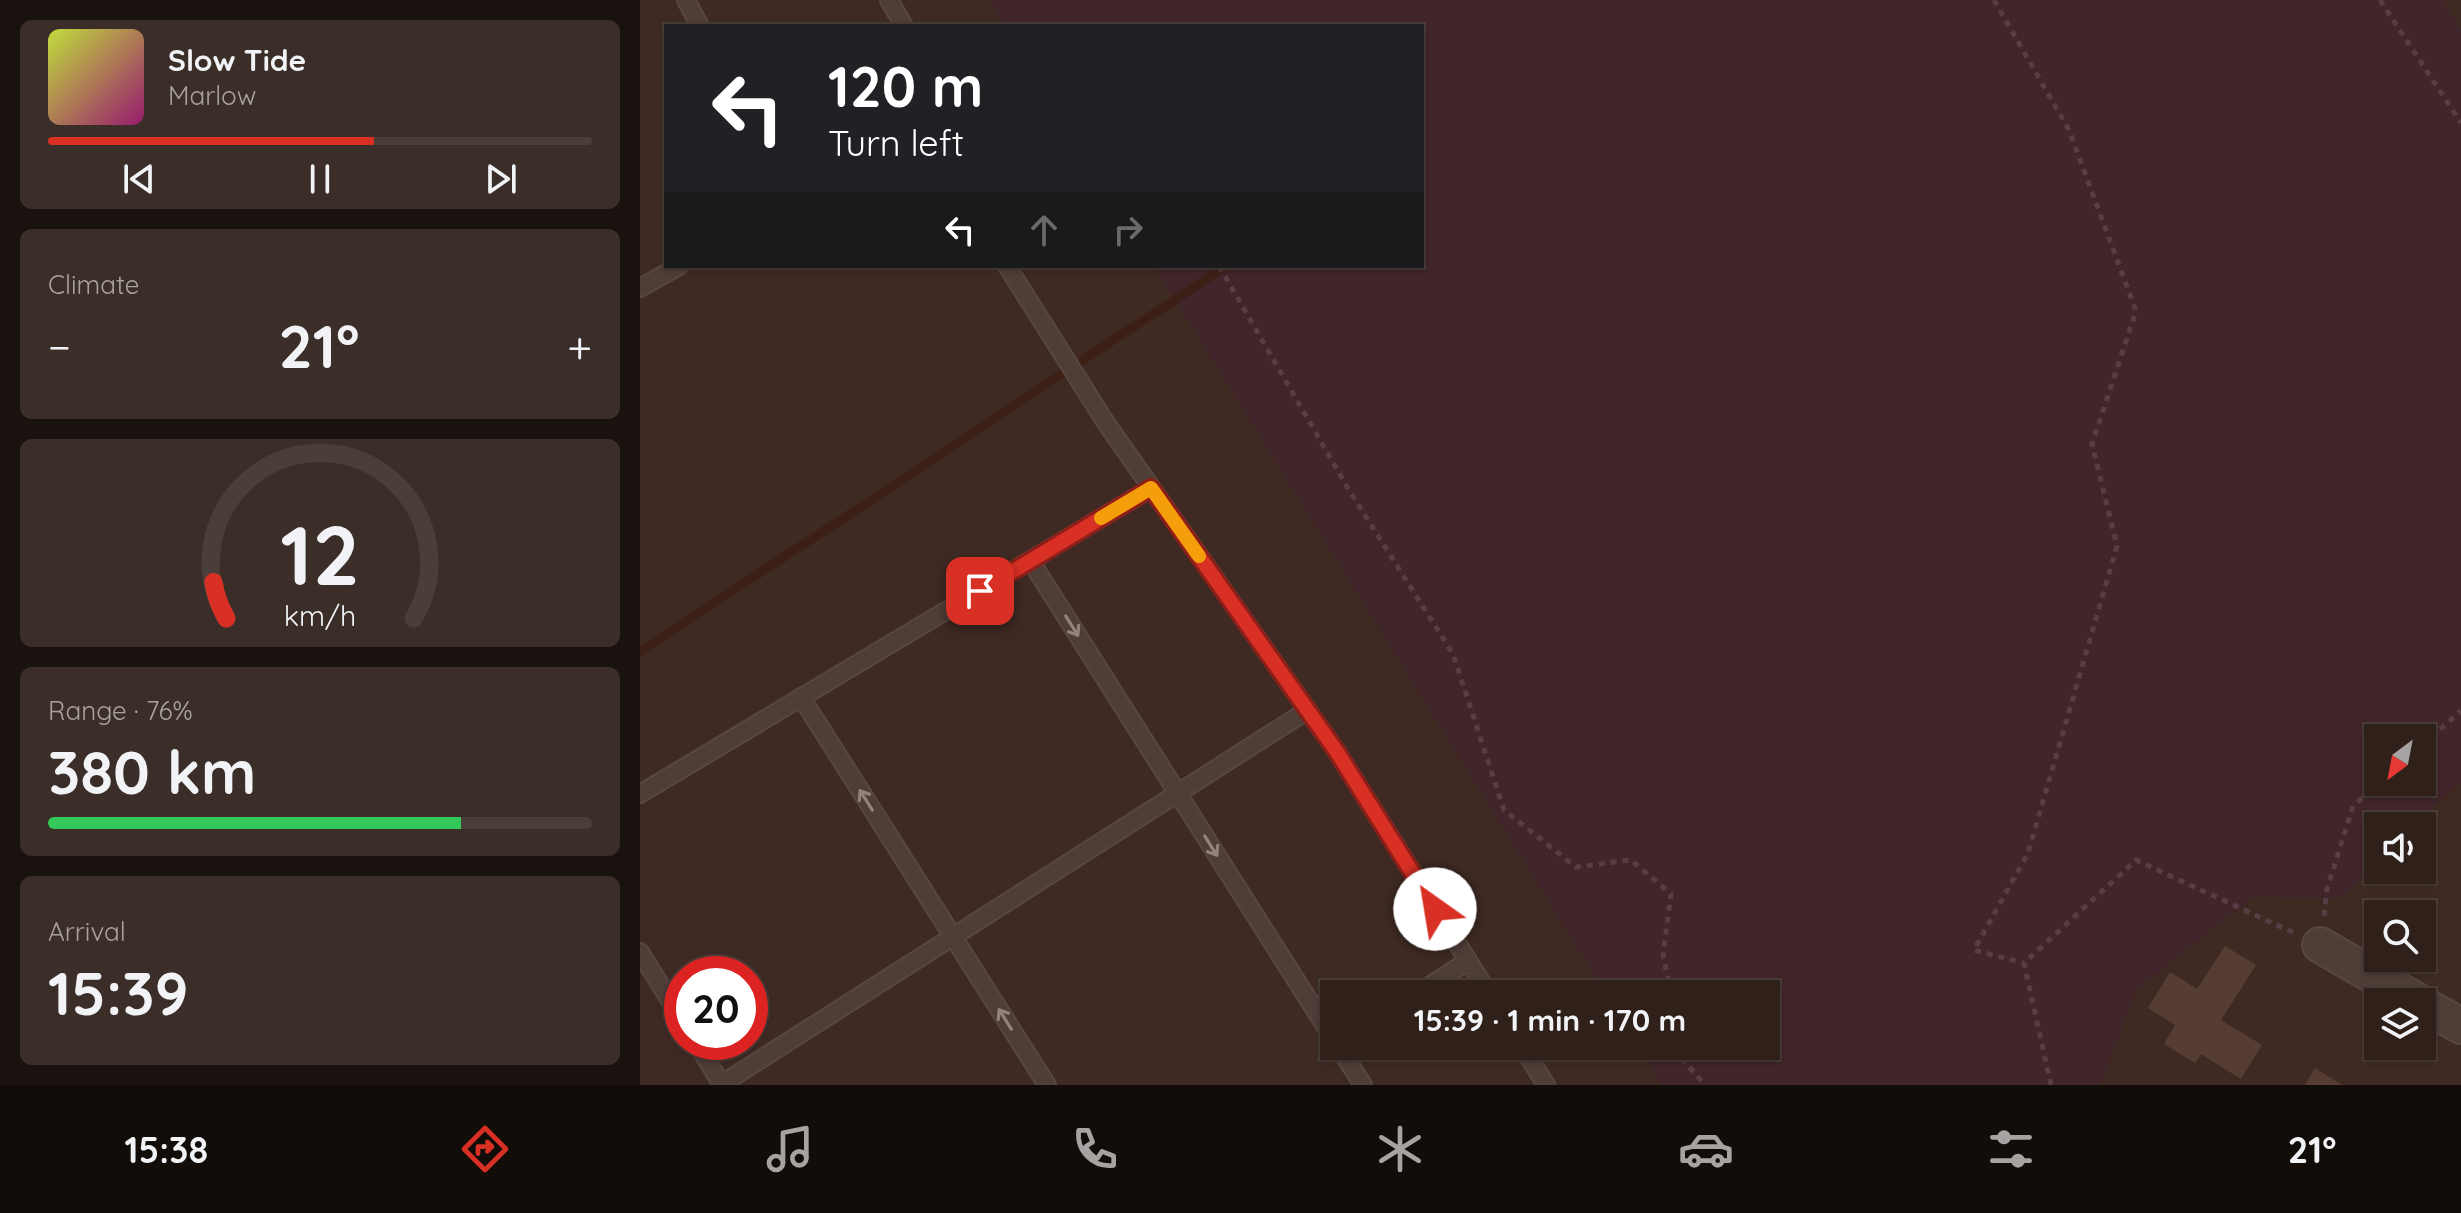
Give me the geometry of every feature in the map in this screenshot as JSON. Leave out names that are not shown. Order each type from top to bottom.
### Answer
[{"type":"street","points":[[2320,945],[2394,988]]},
{"type":"street","points":[[2436,1012],[2461,1026]]},
{"type":"lane","points":[[686,0],[699,24]]},
{"type":"lane","points":[[889,0],[903,24]]},
{"type":"lane","points":[[640,288],[675,268]]},
{"type":"lane","points":[[1008,268],[1106,423],[1308,710],[1480,980]]},
{"type":"lane","points":[[640,794],[1151,488]]},
{"type":"lane","points":[[1030,560],[1320,1018]]},
{"type":"lane","points":[[801,697],[1047,1085]]},
{"type":"lane","points":[[706,1060],[719,1084],[1308,710]]},
{"type":"lane","points":[[640,952],[664,991]]},
{"type":"lane","points":[[1439,980],[1468,961]]},
{"type":"lane","points":[[1347,1060],[1363,1085]]},
{"type":"lane","points":[[1531,1060],[1546,1085]]},
{"type":"path","points":[[1994,0],[2069,130],[2136,311],[2092,444],[2117,546],[2028,853],[1974,950],[2024,963]]},
{"type":"path","points":[[2380,0],[2461,123]]},
{"type":"path","points":[[1220,268],[1349,490],[1453,654],[1504,810],[1576,867],[1631,860],[1671,894],[1663,955],[1668,980]]},
{"type":"path","points":[[2436,733],[2461,711]]},
{"type":"path","points":[[2024,963],[2136,860],[2320,945],[2327,889],[2353,806],[2364,796]]},
{"type":"path","points":[[2024,963],[2051,1085]]},
{"type":"path","points":[[1683,1060],[1705,1085]]},
{"type":"shaded area","points":[[989,0],[2443,0],[2461,30],[2461,781],[2429,812],[2364,812],[2364,875],[2340,898],[2253,897],[2136,990],[2100,1085],[1662,1085],[1647,1060],[1780,1060],[1780,980],[1597,980],[1155,268],[1424,268],[1424,24],[1004,24]]},
{"type":"building","points":[[2225,946],[2256,965],[2221,1020],[2262,1045],[2241,1079],[2201,1054],[2195,1063],[2164,1044],[2175,1025],[2148,1008],[2170,972],[2197,989]]},
{"type":"building","points":[[2315,1068],[2342,1085],[2305,1085]]},
{"type":"waterway","points":[[640,652],[1223,268]]},
{"type":"slow traffic","points":[[1101,518],[1151,488],[1199,556]]},
{"type":"route","points":[[980,591],[1151,488],[1337,752],[1435,909]]}]
